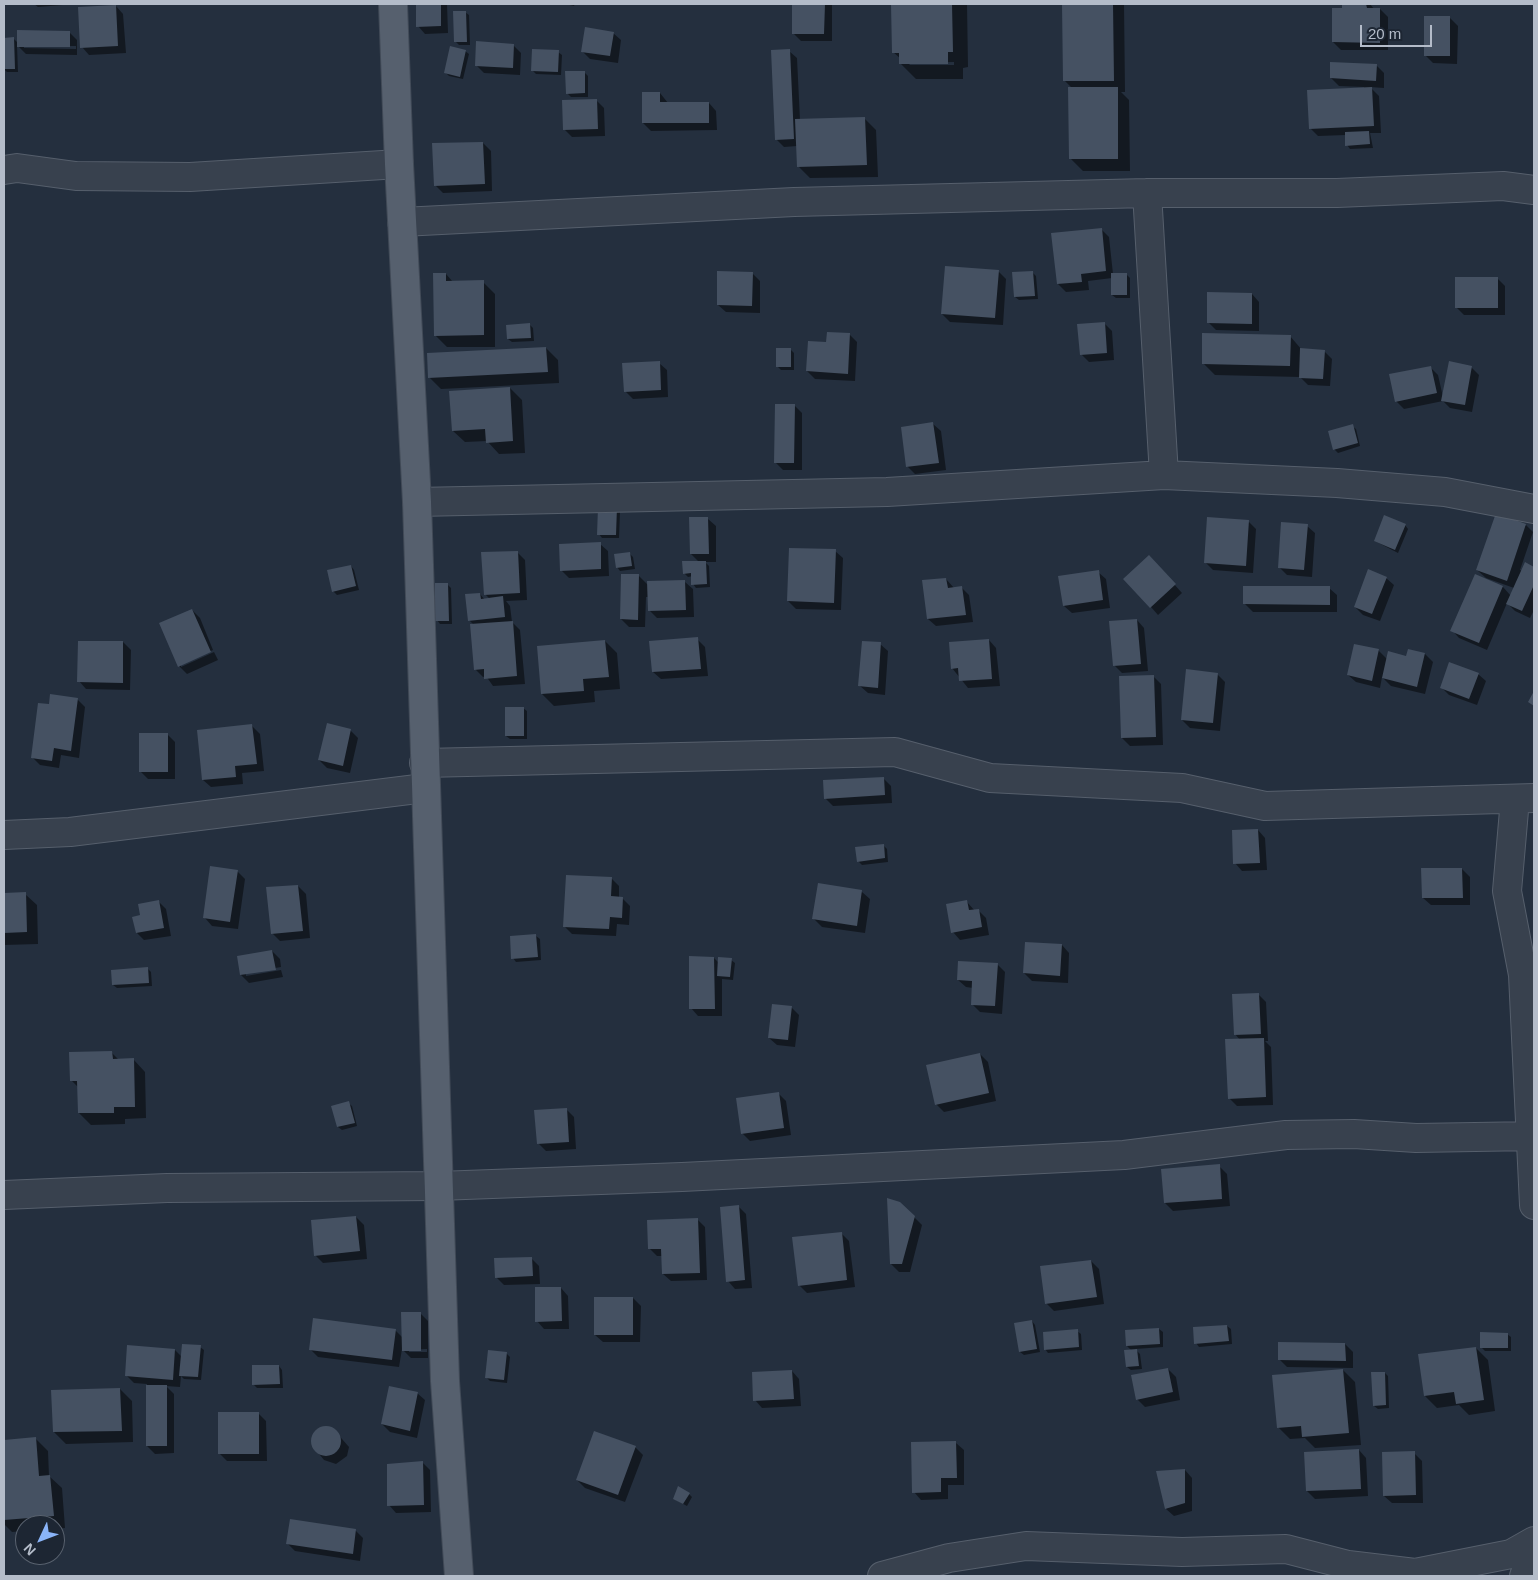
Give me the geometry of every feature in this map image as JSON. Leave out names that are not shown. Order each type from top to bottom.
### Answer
[{"type":"main road","points":[[393,4],[399,164],[417,502],[445,1381],[459,1576]]},
{"type":"street","points":[[4,170],[17,168],[76,176],[190,177],[399,164]]},
{"type":"street","points":[[402,222],[794,202],[1147,193],[1337,193],[1503,186],[1534,190]]},
{"type":"street","points":[[1147,193],[1164,475]]},
{"type":"street","points":[[417,502],[887,492],[1164,475],[1445,492],[1534,509]]},
{"type":"street","points":[[4,835],[70,832],[425,776],[895,752],[990,778],[1182,788],[1265,806],[1525,799],[1507,891],[1523,975],[1533,1136],[1534,1205]]},
{"type":"street","points":[[4,1195],[167,1188],[438,1186],[1124,1155],[1286,1135],[1354,1134],[1416,1138],[1533,1136]]},
{"type":"street","points":[[888,1576],[949,1558],[1026,1546],[1182,1552],[1286,1549],[1348,1565],[1415,1573],[1511,1554],[1534,1541]]},
{"type":"street","points":[[1524,1576],[1534,1553]]},
{"type":"building","points":[[416,4],[441,4],[441,26],[416,27]]},
{"type":"building","points":[[792,4],[825,4],[824,34],[792,34]]},
{"type":"building","points":[[891,4],[952,4],[953,52],[948,52],[948,64],[899,64],[899,53],[892,53]]},
{"type":"building","points":[[1062,4],[1113,4],[1114,81],[1063,81]]},
{"type":"building","points":[[1342,4],[1366,4],[1367,8],[1380,8],[1380,43],[1332,42],[1332,8],[1342,8]]},
{"type":"building","points":[[116,5],[118,46],[80,48],[78,7]]},
{"type":"building","points":[[453,11],[466,11],[467,42],[454,42]]},
{"type":"building","points":[[1424,16],[1450,16],[1450,56],[1424,56]]},
{"type":"building","points":[[585,27],[614,32],[610,56],[581,52]]},
{"type":"building","points":[[17,30],[70,31],[70,47],[17,47]]},
{"type":"building","points":[[14,37],[15,69],[4,69],[4,38]]},
{"type":"building","points":[[476,41],[514,44],[513,68],[475,66]]},
{"type":"building","points":[[450,46],[466,50],[460,77],[444,73]]},
{"type":"building","points":[[532,49],[559,50],[558,72],[531,71]]},
{"type":"building","points":[[790,49],[794,139],[775,140],[771,50]]},
{"type":"building","points":[[1330,62],[1377,64],[1376,81],[1330,78]]},
{"type":"building","points":[[565,71],[585,71],[585,93],[566,94]]},
{"type":"building","points":[[1068,87],[1118,87],[1118,159],[1069,159]]},
{"type":"building","points":[[1372,87],[1374,126],[1309,129],[1307,90]]},
{"type":"building","points":[[642,92],[660,92],[660,102],[709,102],[709,123],[642,123]]},
{"type":"building","points":[[597,99],[598,129],[563,130],[562,100]]},
{"type":"building","points":[[865,117],[867,165],[797,167],[795,119]]},
{"type":"building","points":[[1369,131],[1370,144],[1345,146],[1345,132]]},
{"type":"building","points":[[483,142],[485,184],[434,186],[432,143]]},
{"type":"building","points":[[1102,228],[1106,271],[1081,274],[1082,282],[1057,284],[1051,233]]},
{"type":"building","points":[[945,266],[999,270],[995,318],[941,314]]},
{"type":"building","points":[[717,271],[753,272],[752,306],[717,305]]},
{"type":"building","points":[[1033,271],[1035,296],[1014,297],[1012,272]]},
{"type":"building","points":[[433,273],[446,273],[446,281],[484,280],[484,335],[434,336]]},
{"type":"building","points":[[1111,273],[1127,273],[1127,295],[1111,295]]},
{"type":"building","points":[[1455,277],[1498,277],[1498,308],[1455,308]]},
{"type":"building","points":[[1207,292],[1252,293],[1252,324],[1207,323]]},
{"type":"building","points":[[1105,322],[1107,353],[1080,355],[1077,324]]},
{"type":"building","points":[[530,323],[531,338],[507,339],[506,325]]},
{"type":"building","points":[[827,332],[850,333],[848,374],[806,371],[808,341],[826,342]]},
{"type":"building","points":[[1202,333],[1291,335],[1290,366],[1202,364]]},
{"type":"building","points":[[546,347],[548,372],[428,378],[427,353]]},
{"type":"building","points":[[776,348],[791,348],[791,367],[776,367]]},
{"type":"building","points":[[1300,348],[1325,350],[1323,379],[1299,378]]},
{"type":"building","points":[[660,361],[661,390],[624,392],[622,363]]},
{"type":"building","points":[[1449,361],[1472,366],[1465,405],[1441,401]]},
{"type":"building","points":[[1431,366],[1437,393],[1395,402],[1389,374]]},
{"type":"building","points":[[510,387],[513,441],[486,443],[485,429],[452,431],[449,391]]},
{"type":"building","points":[[775,404],[795,404],[794,463],[774,463]]},
{"type":"building","points":[[933,422],[939,463],[906,467],[901,427]]},
{"type":"building","points":[[1353,424],[1358,443],[1333,450],[1328,431]]},
{"type":"building","points":[[598,507],[617,507],[616,535],[597,535]]},
{"type":"building","points":[[1496,513],[1526,524],[1507,581],[1476,570]]},
{"type":"building","points":[[1384,515],[1406,524],[1395,550],[1374,541]]},
{"type":"building","points":[[689,517],[708,517],[709,554],[690,554]]},
{"type":"building","points":[[1207,517],[1249,520],[1246,566],[1204,563]]},
{"type":"building","points":[[1281,522],[1308,524],[1304,570],[1278,568]]},
{"type":"building","points":[[601,542],[601,569],[560,571],[559,544]]},
{"type":"building","points":[[789,548],[836,549],[834,603],[787,601]]},
{"type":"building","points":[[518,551],[520,593],[484,595],[481,552]]},
{"type":"building","points":[[630,552],[632,566],[616,568],[614,554]]},
{"type":"building","points":[[1149,555],[1176,584],[1150,608],[1123,579]]},
{"type":"building","points":[[682,561],[706,561],[707,584],[691,585],[691,573],[683,574]]},
{"type":"building","points":[[1525,562],[1534,567],[1534,585],[1522,611],[1506,604]]},
{"type":"building","points":[[351,565],[356,586],[332,592],[327,570]]},
{"type":"building","points":[[1368,569],[1387,577],[1372,614],[1354,607]]},
{"type":"building","points":[[1099,570],[1103,600],[1063,606],[1058,576]]},
{"type":"building","points":[[621,574],[639,574],[638,620],[620,619]]},
{"type":"building","points":[[1475,574],[1503,586],[1479,643],[1450,631]]},
{"type":"building","points":[[946,578],[948,588],[962,586],[966,615],[927,619],[922,580]]},
{"type":"building","points":[[685,580],[686,610],[648,611],[647,581]]},
{"type":"building","points":[[435,583],[448,583],[449,621],[435,621]]},
{"type":"building","points":[[1243,586],[1330,586],[1330,605],[1243,604]]},
{"type":"building","points":[[480,593],[481,599],[503,596],[505,617],[468,621],[465,594]]},
{"type":"building","points":[[192,609],[211,652],[178,667],[159,623]]},
{"type":"building","points":[[1137,619],[1141,664],[1113,666],[1109,621]]},
{"type":"building","points":[[513,621],[517,676],[484,679],[484,669],[474,670],[470,624]]},
{"type":"building","points":[[698,637],[701,669],[652,672],[649,641]]},
{"type":"building","points":[[989,639],[992,679],[959,681],[958,668],[951,669],[949,642]]},
{"type":"building","points":[[605,640],[609,677],[583,679],[584,691],[541,694],[537,646]]},
{"type":"building","points":[[78,641],[123,641],[123,683],[77,682]]},
{"type":"building","points":[[862,641],[881,642],[878,688],[858,686]]},
{"type":"building","points":[[1354,644],[1379,649],[1372,681],[1347,675]]},
{"type":"building","points":[[1408,649],[1425,653],[1417,687],[1382,678],[1388,651],[1406,656]]},
{"type":"building","points":[[1449,662],[1479,673],[1469,699],[1440,688]]},
{"type":"building","points":[[1186,669],[1218,673],[1213,723],[1181,720]]},
{"type":"building","points":[[1154,675],[1156,737],[1121,738],[1119,676]]},
{"type":"building","points":[[1534,691],[1534,706],[1528,702]]},
{"type":"building","points":[[50,694],[78,698],[71,751],[54,748],[52,761],[31,758],[38,703],[49,704]]},
{"type":"building","points":[[505,707],[524,707],[524,736],[505,736]]},
{"type":"building","points":[[327,723],[351,729],[343,766],[318,760]]},
{"type":"building","points":[[252,724],[257,764],[235,766],[236,777],[202,780],[197,730]]},
{"type":"building","points":[[139,733],[168,733],[168,772],[139,772]]},
{"type":"building","points":[[884,777],[885,795],[824,799],[823,780]]},
{"type":"building","points":[[1258,829],[1260,863],[1233,864],[1232,830]]},
{"type":"building","points":[[884,844],[885,858],[857,862],[855,847]]},
{"type":"building","points":[[210,866],[238,870],[230,922],[203,918]]},
{"type":"building","points":[[1421,868],[1462,868],[1463,898],[1422,898]]},
{"type":"building","points":[[566,875],[612,877],[611,896],[623,897],[622,918],[610,917],[609,929],[563,927]]},
{"type":"building","points":[[818,883],[862,890],[857,926],[812,919]]},
{"type":"building","points":[[298,885],[303,931],[271,934],[266,887]]},
{"type":"building","points":[[26,892],[27,932],[4,933],[4,893]]},
{"type":"building","points":[[159,900],[164,928],[136,933],[132,917],[140,915],[138,904]]},
{"type":"building","points":[[967,900],[969,910],[979,909],[982,927],[951,933],[946,904]]},
{"type":"building","points":[[536,934],[538,957],[511,959],[510,936]]},
{"type":"building","points":[[1025,942],[1062,944],[1060,976],[1023,973]]},
{"type":"building","points":[[272,950],[276,970],[240,975],[237,956]]},
{"type":"building","points":[[689,956],[714,957],[715,1009],[689,1009]]},
{"type":"building","points":[[718,957],[732,958],[730,977],[717,976]]},
{"type":"building","points":[[958,961],[998,963],[995,1006],[971,1005],[972,981],[957,980]]},
{"type":"building","points":[[148,967],[149,983],[112,985],[111,970]]},
{"type":"building","points":[[1259,993],[1261,1034],[1234,1035],[1232,994]]},
{"type":"building","points":[[772,1004],[792,1006],[788,1040],[768,1038]]},
{"type":"building","points":[[1264,1038],[1266,1097],[1228,1099],[1225,1039]]},
{"type":"building","points":[[112,1051],[113,1059],[134,1058],[135,1107],[114,1107],[114,1113],[78,1113],[77,1081],[70,1081],[69,1052]]},
{"type":"building","points":[[980,1053],[989,1093],[935,1105],[926,1065]]},
{"type":"building","points":[[779,1092],[784,1128],[741,1134],[736,1098]]},
{"type":"building","points":[[349,1101],[355,1123],[337,1127],[331,1106]]},
{"type":"building","points":[[567,1108],[569,1142],[537,1144],[534,1110]]},
{"type":"building","points":[[1220,1164],[1222,1199],[1164,1203],[1161,1169]]},
{"type":"building","points":[[887,1198],[900,1202],[915,1216],[902,1264],[890,1264]]},
{"type":"building","points":[[739,1205],[745,1280],[726,1282],[720,1207]]},
{"type":"building","points":[[356,1216],[360,1251],[314,1256],[311,1220]]},
{"type":"building","points":[[698,1218],[700,1273],[662,1274],[661,1249],[648,1249],[647,1220]]},
{"type":"building","points":[[842,1232],[847,1280],[798,1286],[792,1237]]},
{"type":"building","points":[[532,1257],[533,1276],[495,1278],[494,1258]]},
{"type":"building","points":[[1091,1260],[1097,1297],[1045,1304],[1040,1266]]},
{"type":"building","points":[[535,1287],[561,1287],[562,1321],[535,1322]]},
{"type":"building","points":[[594,1297],[633,1297],[633,1335],[594,1335]]},
{"type":"building","points":[[401,1312],[421,1312],[421,1351],[402,1351]]},
{"type":"building","points":[[313,1318],[396,1329],[392,1360],[309,1350]]},
{"type":"building","points":[[1032,1320],[1037,1349],[1019,1352],[1014,1323]]},
{"type":"building","points":[[1227,1325],[1229,1341],[1194,1344],[1193,1327]]},
{"type":"building","points":[[1159,1328],[1160,1344],[1126,1346],[1125,1330]]},
{"type":"building","points":[[1078,1329],[1079,1347],[1044,1350],[1043,1332]]},
{"type":"building","points":[[1480,1332],[1508,1333],[1508,1348],[1480,1348]]},
{"type":"building","points":[[1278,1342],[1345,1343],[1346,1361],[1278,1360]]},
{"type":"building","points":[[182,1344],[201,1345],[198,1377],[179,1376]]},
{"type":"building","points":[[127,1345],[175,1349],[173,1380],[125,1376]]},
{"type":"building","points":[[1476,1347],[1484,1400],[1456,1404],[1454,1392],[1424,1396],[1418,1354]]},
{"type":"building","points":[[1137,1349],[1139,1366],[1126,1367],[1124,1350]]},
{"type":"building","points":[[488,1350],[507,1352],[504,1380],[485,1378]]},
{"type":"building","points":[[252,1365],[279,1365],[280,1384],[252,1385]]},
{"type":"building","points":[[1168,1368],[1173,1392],[1136,1400],[1131,1375]]},
{"type":"building","points":[[1343,1369],[1349,1433],[1302,1437],[1301,1426],[1277,1428],[1272,1375]]},
{"type":"building","points":[[792,1370],[794,1399],[753,1401],[752,1372]]},
{"type":"building","points":[[1371,1372],[1385,1372],[1386,1405],[1373,1406]]},
{"type":"building","points":[[146,1385],[167,1385],[167,1446],[146,1446]]},
{"type":"building","points":[[389,1386],[418,1392],[410,1431],[381,1424]]},
{"type":"building","points":[[120,1388],[122,1431],[53,1432],[51,1390]]},
{"type":"building","points":[[218,1412],[259,1412],[259,1454],[218,1454]]},
{"type":"building","points":[[326,1426],[337,1430],[341,1441],[337,1452],[326,1456],[315,1452],[311,1441],[315,1430]]},
{"type":"building","points":[[594,1431],[636,1446],[618,1495],[576,1480]]},
{"type":"building","points":[[36,1437],[39,1476],[50,1475],[54,1515],[15,1515],[15,1519],[4,1520],[4,1440]]},
{"type":"building","points":[[956,1441],[957,1478],[941,1478],[941,1492],[912,1493],[911,1442]]},
{"type":"building","points":[[1359,1449],[1361,1489],[1306,1491],[1304,1452]]},
{"type":"building","points":[[1415,1451],[1416,1495],[1383,1496],[1382,1452]]},
{"type":"building","points":[[423,1461],[424,1505],[387,1506],[387,1464]]},
{"type":"building","points":[[1185,1469],[1185,1503],[1165,1509],[1156,1471]]},
{"type":"building","points":[[678,1486],[690,1493],[683,1504],[673,1499]]},
{"type":"building","points":[[290,1519],[356,1529],[353,1554],[286,1544]]}]
